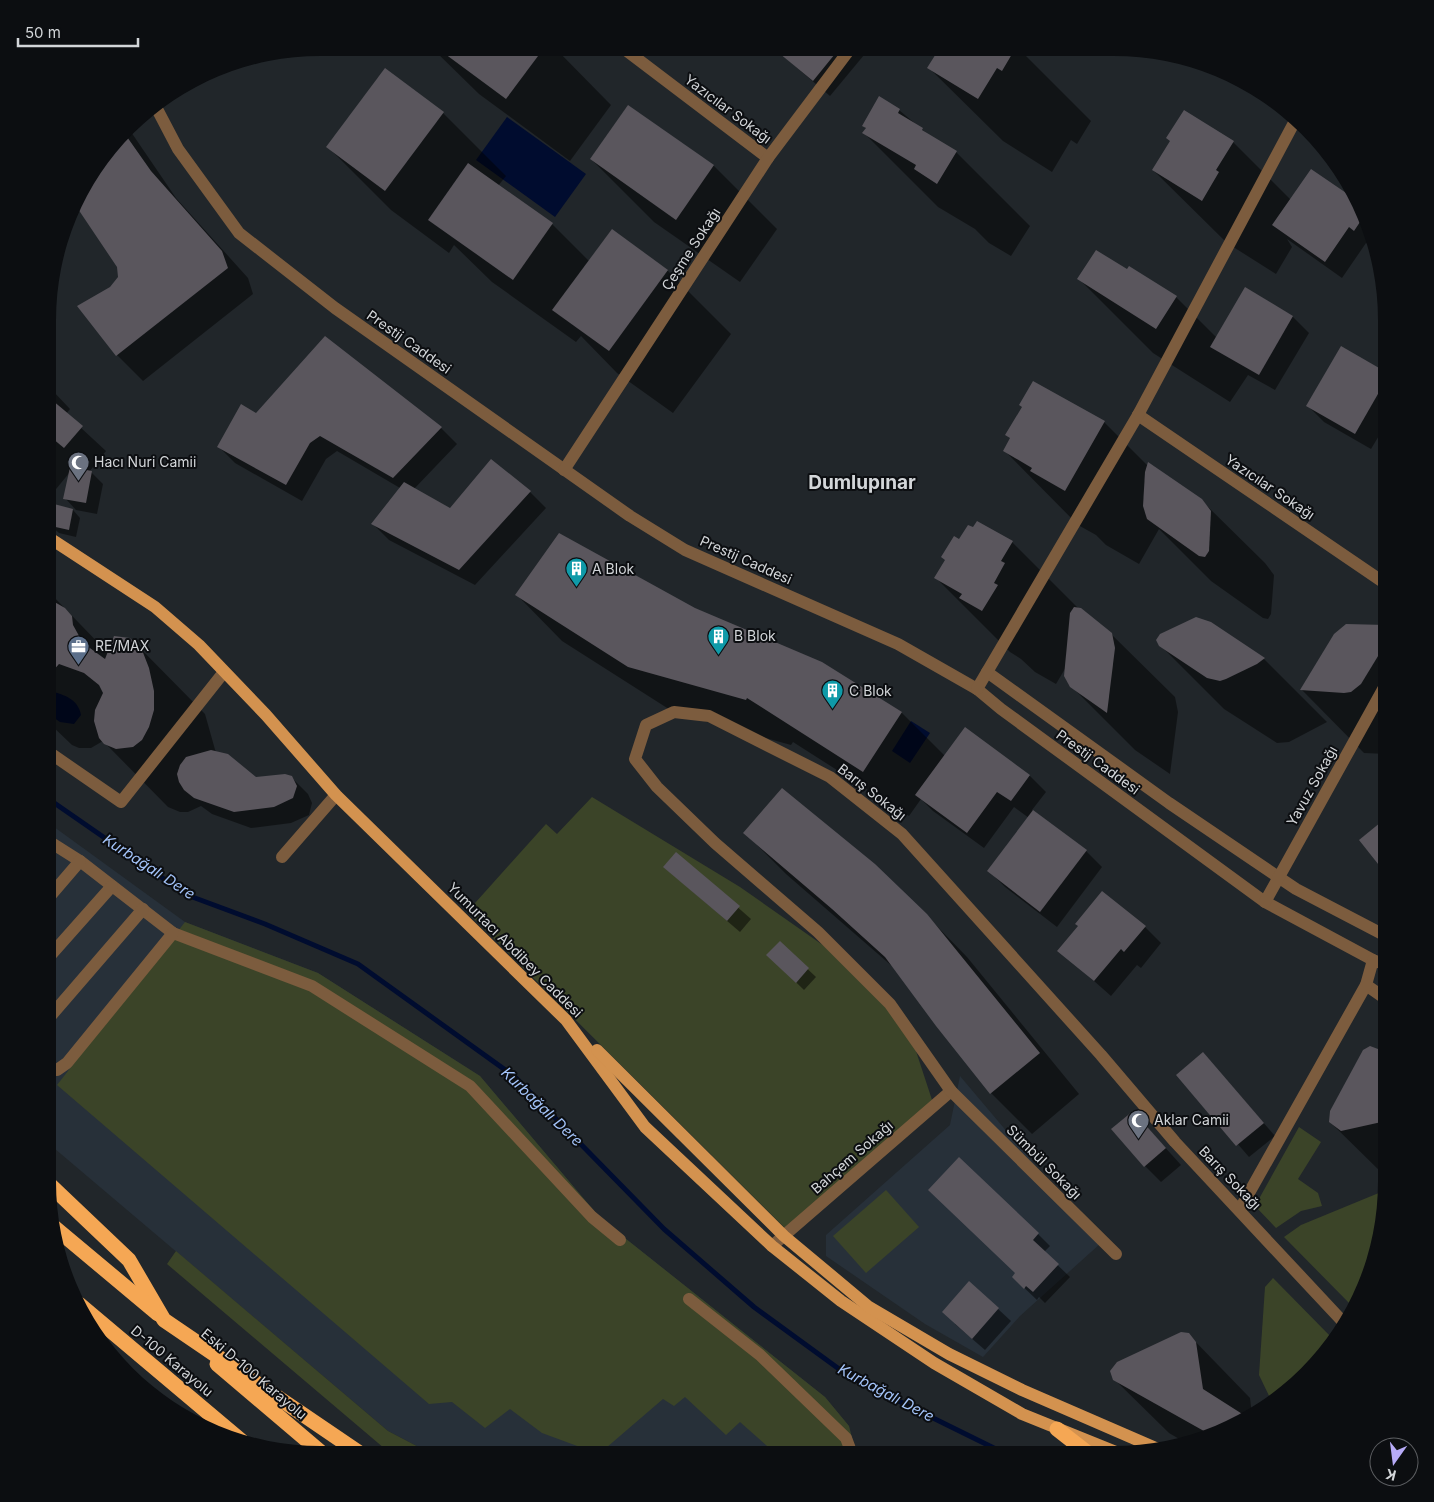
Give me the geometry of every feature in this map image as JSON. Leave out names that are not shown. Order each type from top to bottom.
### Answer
[{"type":"highway","points":[[57,1191],[129,1260],[164,1320],[260,1382],[350,1446]]},
{"type":"highway","name":"D-100 Karayolu","points":[[61,1233],[164,1320]]},
{"type":"highway","name":"D-100 Karayolu","points":[[93,1316],[227,1429]]},
{"type":"highway","name":"Eski D-100 Karayolu","points":[[164,1320],[313,1446]]},
{"type":"highway","points":[[260,1382],[339,1446]]},
{"type":"highway","points":[[1057,1428],[1080,1446]]},
{"type":"main road","name":"Yumurtacı Abdibey Caddesi","points":[[56,542],[155,607],[199,645],[266,715],[336,795],[566,1020],[645,1127],[772,1246],[841,1301],[902,1344],[1022,1414],[1101,1446]]},
{"type":"main road","points":[[566,1020],[784,1236],[869,1307],[949,1354],[1022,1390],[1147,1443]]},
{"type":"street","name":"Yazıcılar Sokağı","points":[[634,56],[768,158]]},
{"type":"street","name":"Çeşme Sokağı","points":[[564,470],[768,158],[845,56]]},
{"type":"street","name":"Prestij Caddesi","points":[[159,112],[178,149],[239,233],[335,308],[564,470],[630,516],[685,550],[898,644],[977,689],[1017,721],[1265,902],[1378,962]]},
{"type":"street","points":[[977,689],[1138,415],[1293,127]]},
{"type":"street","name":"Yazıcılar Sokağı","points":[[1138,415],[1378,579]]},
{"type":"street","points":[[56,757],[121,802],[224,672]]},
{"type":"street","name":"Prestij Caddesi","points":[[987,672],[1169,803],[1296,889],[1378,932]]},
{"type":"street","name":"Yavuz Sokağı","points":[[1265,902],[1378,698]]},
{"type":"street","name":"Barış Sokağı","points":[[951,1091],[890,1004],[818,932],[715,843],[657,787],[635,759],[646,726],[674,712],[709,716],[830,777],[902,834],[1107,1061],[1174,1142],[1240,1209],[1339,1318]]},
{"type":"street","points":[[282,857],[336,795]]},
{"type":"street","points":[[56,847],[80,861],[173,933],[312,986],[470,1086],[592,1217],[620,1240]]},
{"type":"street","points":[[56,889],[80,861]]},
{"type":"street","points":[[56,948],[112,886]]},
{"type":"street","points":[[56,1010],[144,909]]},
{"type":"street","points":[[56,1070],[67,1063],[173,933]]},
{"type":"street","points":[[1240,1209],[1366,985],[1373,960]]},
{"type":"street","points":[[1366,985],[1378,993]]},
{"type":"street","name":"Bahçem Sokağı","points":[[772,1246],[951,1091]]},
{"type":"street","name":"Sümbül Sokağı","points":[[951,1091],[1116,1254]]},
{"type":"street","points":[[689,1299],[760,1355],[846,1438],[849,1446]]},
{"type":"shaded area","points":[[56,828],[185,922],[318,973],[480,1076],[601,1219],[825,1397],[849,1426],[854,1446],[417,1446],[388,1431],[56,1150]]},
{"type":"shaded area","points":[[960,1076],[1101,1243],[1020,1316],[983,1357],[925,1324],[826,1256],[826,1235],[950,1125]]},
{"type":"green space","points":[[592,797],[740,887],[857,969],[914,1045],[934,1106],[785,1228],[467,912],[546,824],[557,834]]},
{"type":"green space","points":[[185,922],[318,973],[480,1076],[601,1219],[825,1397],[849,1426],[854,1446],[767,1446],[740,1422],[726,1435],[685,1397],[674,1406],[663,1399],[608,1446],[577,1446],[542,1433],[510,1409],[485,1428],[452,1402],[429,1404],[57,1085]]},
{"type":"green space","points":[[1299,1127],[1321,1142],[1298,1179],[1318,1193],[1322,1206],[1301,1211],[1276,1228],[1255,1206]]},
{"type":"green space","points":[[886,1190],[919,1227],[866,1273],[833,1236]]},
{"type":"green space","points":[[1377,1194],[1369,1250],[1358,1283],[1348,1302],[1284,1237],[1301,1225]]},
{"type":"green space","points":[[176,1251],[388,1431],[417,1446],[382,1446],[167,1264]]},
{"type":"green space","points":[[1273,1278],[1328,1334],[1312,1356],[1288,1380],[1269,1395],[1259,1375],[1265,1287]]},
{"type":"water","points":[[507,117],[586,174],[555,217],[476,160]]},
{"type":"water","points":[[56,693],[75,702],[81,715],[74,724],[60,722],[56,719]]},
{"type":"water","points":[[911,721],[930,733],[910,763],[892,751]]},
{"type":"building","points":[[448,56],[538,56],[506,99]]},
{"type":"building","points":[[783,56],[833,56],[813,81]]},
{"type":"building","points":[[935,56],[1011,56],[1002,71],[997,68],[978,99],[927,68]]},
{"type":"building","points":[[385,68],[444,112],[385,191],[326,147]]},
{"type":"building","points":[[879,96],[900,109],[898,113],[923,128],[922,130],[957,151],[937,184],[914,169],[916,165],[862,133],[866,128],[862,126]]},
{"type":"building","points":[[628,105],[714,165],[676,220],[590,159]]},
{"type":"building","points":[[1184,110],[1234,141],[1216,170],[1219,172],[1202,201],[1152,170],[1170,141],[1166,138]]},
{"type":"building","points":[[129,139],[151,171],[222,251],[228,268],[116,356],[77,306],[110,287],[118,277],[117,267],[80,212],[101,174]]},
{"type":"building","points":[[468,163],[553,223],[513,280],[428,220]]},
{"type":"building","points":[[1311,169],[1344,191],[1359,223],[1354,231],[1349,227],[1325,262],[1272,225]]},
{"type":"building","points":[[612,229],[668,270],[609,351],[552,310]]},
{"type":"building","points":[[1096,250],[1127,269],[1129,266],[1177,296],[1156,329],[1077,279]]},
{"type":"building","points":[[1245,287],[1293,316],[1259,375],[1210,347]]},
{"type":"building","points":[[325,336],[442,427],[393,478],[320,436],[310,443],[286,485],[217,447],[241,404],[256,413]]},
{"type":"building","points":[[1341,346],[1378,367],[1378,394],[1355,434],[1306,406]]},
{"type":"building","points":[[1033,381],[1105,421],[1065,491],[1030,471],[1032,468],[1003,451],[1010,438],[1005,435],[1022,407],[1019,405]]},
{"type":"building","points":[[56,403],[83,426],[64,448],[56,441]]},
{"type":"building","points":[[491,459],[531,491],[459,570],[371,524],[404,482],[450,508]]},
{"type":"building","points":[[1148,462],[1202,499],[1211,511],[1209,551],[1205,557],[1199,556],[1147,519],[1143,506],[1145,472]]},
{"type":"building","name":"Hacı Nuri Camii","points":[[70,467],[92,471],[86,503],[63,499]]},
{"type":"building","points":[[56,505],[73,509],[69,530],[56,527]]},
{"type":"building","points":[[977,521],[1013,541],[1001,561],[1005,563],[994,583],[998,585],[982,611],[959,598],[962,594],[934,578],[945,560],[941,557],[954,536],[959,539],[968,525],[973,527]]},
{"type":"building","points":[[559,533],[695,608],[822,662],[902,712],[863,772],[747,698],[746,700],[628,667],[515,595]]},
{"type":"building","points":[[56,603],[65,608],[72,616],[73,625],[83,643],[105,659],[114,636],[130,638],[142,650],[149,668],[154,691],[154,710],[149,727],[142,740],[133,747],[116,749],[104,744],[99,738],[94,721],[95,710],[103,693],[99,685],[84,673],[59,664],[56,667]]},
{"type":"building","points":[[1074,607],[1081,608],[1112,633],[1115,648],[1107,713],[1070,687],[1064,676],[1070,613]]},
{"type":"building","points":[[1196,617],[1211,622],[1265,658],[1257,664],[1220,681],[1207,678],[1159,646],[1156,640],[1160,634]]},
{"type":"building","points":[[1346,624],[1378,625],[1378,656],[1361,684],[1351,692],[1300,690],[1334,634]]},
{"type":"building","points":[[965,727],[1030,775],[1011,801],[997,792],[967,833],[915,795]]},
{"type":"building","points":[[211,750],[228,754],[256,777],[285,774],[292,776],[297,786],[293,798],[274,807],[234,812],[194,798],[184,790],[179,782],[177,774],[180,765],[186,757]]},
{"type":"building","points":[[782,788],[875,864],[927,914],[1040,1053],[990,1094],[885,957],[743,833]]},
{"type":"building","points":[[1033,810],[1087,850],[1040,912],[987,871]]},
{"type":"building","points":[[1378,825],[1378,864],[1359,840]]},
{"type":"building","points":[[676,852],[740,906],[727,921],[663,867]]},
{"type":"building","points":[[1102,891],[1146,926],[1124,952],[1121,949],[1094,981],[1057,951],[1078,926],[1075,924]]},
{"type":"building","points":[[780,941],[809,968],[796,983],[766,955]]},
{"type":"building","points":[[1370,1046],[1378,1049],[1378,1123],[1341,1131],[1329,1122],[1330,1111],[1363,1050]]},
{"type":"building","points":[[1203,1052],[1264,1123],[1236,1146],[1176,1075]]},
{"type":"building","name":"Aklar Camii","points":[[1133,1111],[1166,1148],[1144,1167],[1111,1129]]},
{"type":"building","points":[[959,1157],[1039,1233],[1033,1240],[1059,1264],[1033,1292],[1026,1286],[1024,1289],[1012,1277],[1015,1273],[928,1190]]},
{"type":"building","points":[[969,1281],[999,1308],[972,1339],[942,1312]]},
{"type":"building","points":[[1181,1332],[1189,1333],[1196,1342],[1203,1389],[1240,1413],[1203,1430],[1113,1380],[1110,1371],[1117,1362]]},
{"type":"waterway","name":"Kurbağalı Dere","points":[[56,804],[187,895],[265,924],[358,964],[515,1077],[664,1229],[754,1307],[850,1377],[990,1446]]},
{"type":"place","name":"Hacı Nuri Camii","points":[[78,481]]},
{"type":"place","name":"A Blok","points":[[576,588]]},
{"type":"place","name":"B Blok","points":[[718,655]]},
{"type":"place","name":"RE/MAX","points":[[79,665]]},
{"type":"place","name":"C Blok","points":[[833,710]]},
{"type":"place","name":"Aklar Camii","points":[[1138,1139]]},
{"type":"district","name":"Dumlupınar","points":[[862,482]]}]
